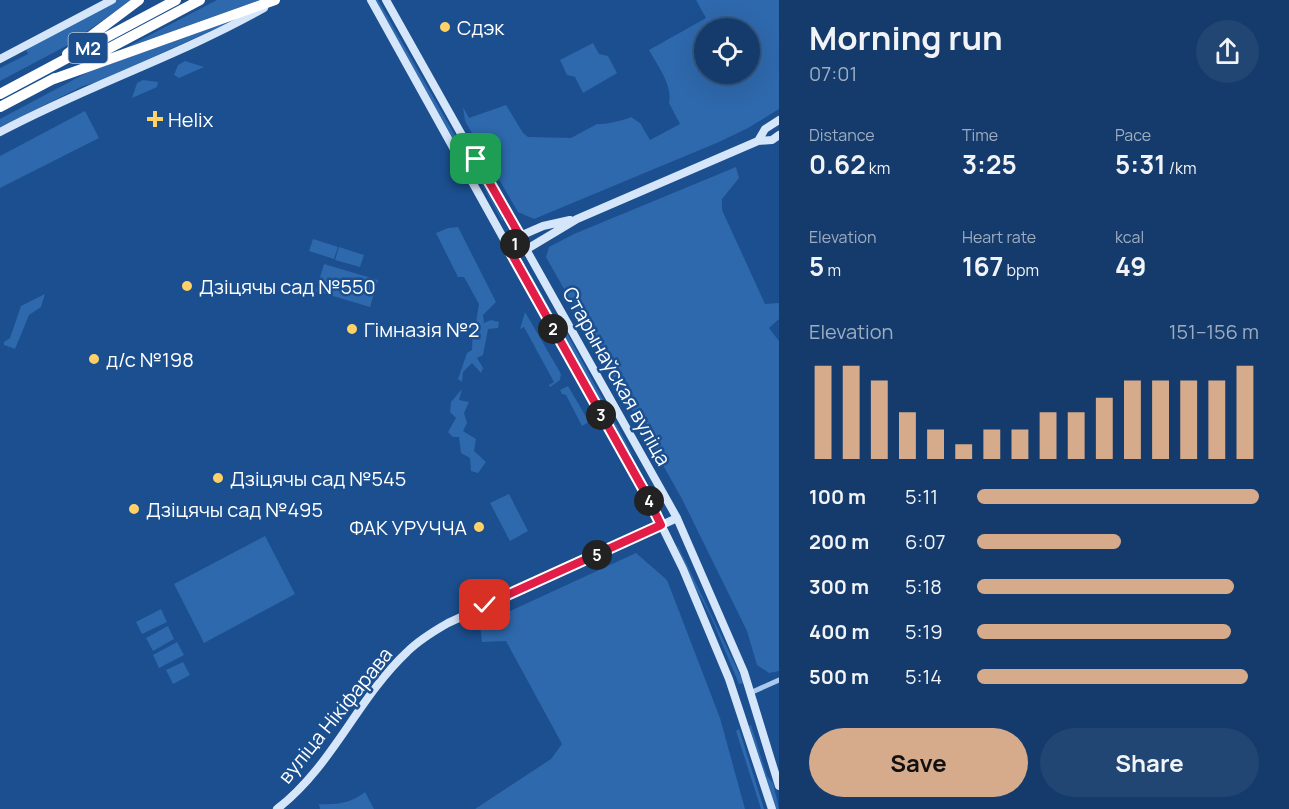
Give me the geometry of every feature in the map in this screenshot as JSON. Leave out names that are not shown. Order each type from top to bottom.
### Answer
[{"type":"highway","points":[[49,75],[139,0]]},
{"type":"highway","name":"М2","points":[[0,107],[49,75],[176,0]]},
{"type":"highway","name":"М2","points":[[0,94],[49,75],[200,0]]},
{"type":"highway","points":[[49,75],[276,0]]},
{"type":"main road","points":[[0,59],[112,0]]},
{"type":"main road","points":[[0,132],[231,27],[276,0]]},
{"type":"main road","name":"Старынаўская вуліца","points":[[371,0],[646,494],[683,569],[736,697],[772,809]]},
{"type":"main road","name":"Старынаўская вуліца","points":[[386,0],[677,518],[744,672],[779,786]]},
{"type":"main road","points":[[758,141],[765,129],[779,120]]},
{"type":"main road","points":[[510,251],[527,249],[577,219],[758,141],[772,140],[779,135]]},
{"type":"main road","points":[[510,251],[520,236],[543,226],[577,219]]},
{"type":"main road","name":"вуліца Нікіфарава","points":[[277,809],[315,772],[396,663],[426,637],[458,618],[677,518]]},
{"type":"main road","points":[[736,697],[750,693]]},
{"type":"street","points":[[750,693],[779,680]]},
{"type":"shaded area","points":[[116,0],[131,0],[68,45],[0,81],[0,68],[28,54],[26,50]]},
{"type":"shaded area","points":[[217,0],[260,0],[125,48]]},
{"type":"shaded area","points":[[375,0],[378,0],[503,220],[502,221],[482,184],[469,167]]},
{"type":"shaded area","points":[[696,0],[779,0],[779,109],[719,142],[534,219],[518,212],[465,121],[463,107],[469,118],[506,105],[523,133],[528,137],[571,138],[597,124],[631,117],[640,123],[650,140],[680,124],[669,103],[667,82],[649,50],[694,25],[694,84],[760,84],[760,18],[706,18]]},
{"type":"shaded area","points":[[239,18],[100,81],[83,86],[0,127],[0,119],[90,71]]},
{"type":"shaded area","points":[[593,43],[599,54],[608,56],[617,73],[583,93],[575,77],[567,75],[560,60]]},
{"type":"shaded area","points":[[185,61],[204,67],[179,78],[174,75],[178,65]]},
{"type":"shaded area","points":[[143,80],[158,82],[157,87],[132,98],[137,83]]},
{"type":"shaded area","points":[[85,111],[99,138],[0,188],[0,156]]},
{"type":"shaded area","points":[[736,167],[739,178],[722,199],[722,210],[765,304],[779,303],[779,319],[769,328],[779,341],[779,671],[769,673],[757,665],[747,631],[682,499],[546,257],[549,247],[574,234]]},
{"type":"shaded area","points":[[458,227],[496,302],[483,315],[484,323],[491,320],[499,322],[498,328],[488,329],[483,355],[477,358],[483,368],[481,373],[472,363],[463,372],[462,382],[458,379],[467,353],[472,350],[473,325],[476,322],[479,304],[464,277],[458,277],[436,233]]},
{"type":"shaded area","points":[[313,239],[338,247],[334,259],[309,251]]},
{"type":"shaded area","points":[[339,247],[364,255],[360,267],[335,260]]},
{"type":"shaded area","points":[[324,264],[378,280],[370,307],[316,291]]},
{"type":"shaded area","points":[[531,275],[553,314],[564,328],[634,457],[621,440],[529,276]]},
{"type":"shaded area","points":[[45,294],[41,307],[29,315],[15,349],[4,345],[4,342],[10,338],[21,306]]},
{"type":"shaded area","points":[[525,312],[561,374],[560,380],[550,387],[549,385],[554,382],[524,327],[520,329]]},
{"type":"shaded area","points":[[568,386],[589,422],[582,426],[566,395],[560,390]]},
{"type":"shaded area","points":[[462,389],[459,400],[469,402],[464,413],[467,423],[463,431],[476,439],[474,451],[486,462],[478,473],[471,471],[470,458],[461,453],[459,437],[453,437],[448,432],[456,418],[450,412],[451,402]]},
{"type":"shaded area","points":[[509,494],[528,531],[510,541],[490,503]]},
{"type":"shaded area","points":[[265,536],[295,594],[204,643],[174,584]]},
{"type":"shaded area","points":[[677,546],[744,683],[739,684],[711,617]]},
{"type":"shaded area","points":[[636,553],[667,580],[720,718],[745,809],[475,809],[551,759],[562,744],[506,641],[482,642],[480,625]]},
{"type":"shaded area","points":[[161,609],[167,622],[142,634],[136,622]]},
{"type":"shaded area","points":[[168,626],[174,639],[153,651],[146,638]]},
{"type":"shaded area","points":[[177,642],[184,655],[159,668],[153,655]]},
{"type":"shaded area","points":[[183,662],[190,675],[173,684],[166,670]]},
{"type":"shaded area","points":[[751,725],[767,776],[773,783],[779,809],[776,809],[749,726]]},
{"type":"shaded area","points":[[739,729],[764,809],[761,809],[736,731]]},
{"type":"shaded area","points":[[365,792],[374,809],[320,809],[319,804],[343,802],[354,799]]},
{"type":"place","name":"Сдэк","points":[[445,27]]},
{"type":"place","name":"Helix","points":[[155,119]]},
{"type":"place","name":"Дзіцячы сад №550","points":[[187,286]]},
{"type":"place","name":"Гімназія №2","points":[[352,329]]},
{"type":"place","name":"д/с №198","points":[[94,359]]},
{"type":"place","name":"Дзіцячы сад №545","points":[[218,478]]},
{"type":"place","name":"Дзіцячы сад №495","points":[[134,509]]},
{"type":"place","name":"ФАК УРУЧЧА","points":[[479,527]]},
{"type":"route","points":[[476,159],[520,236],[510,251],[646,494],[661,525],[485,605]]}]
